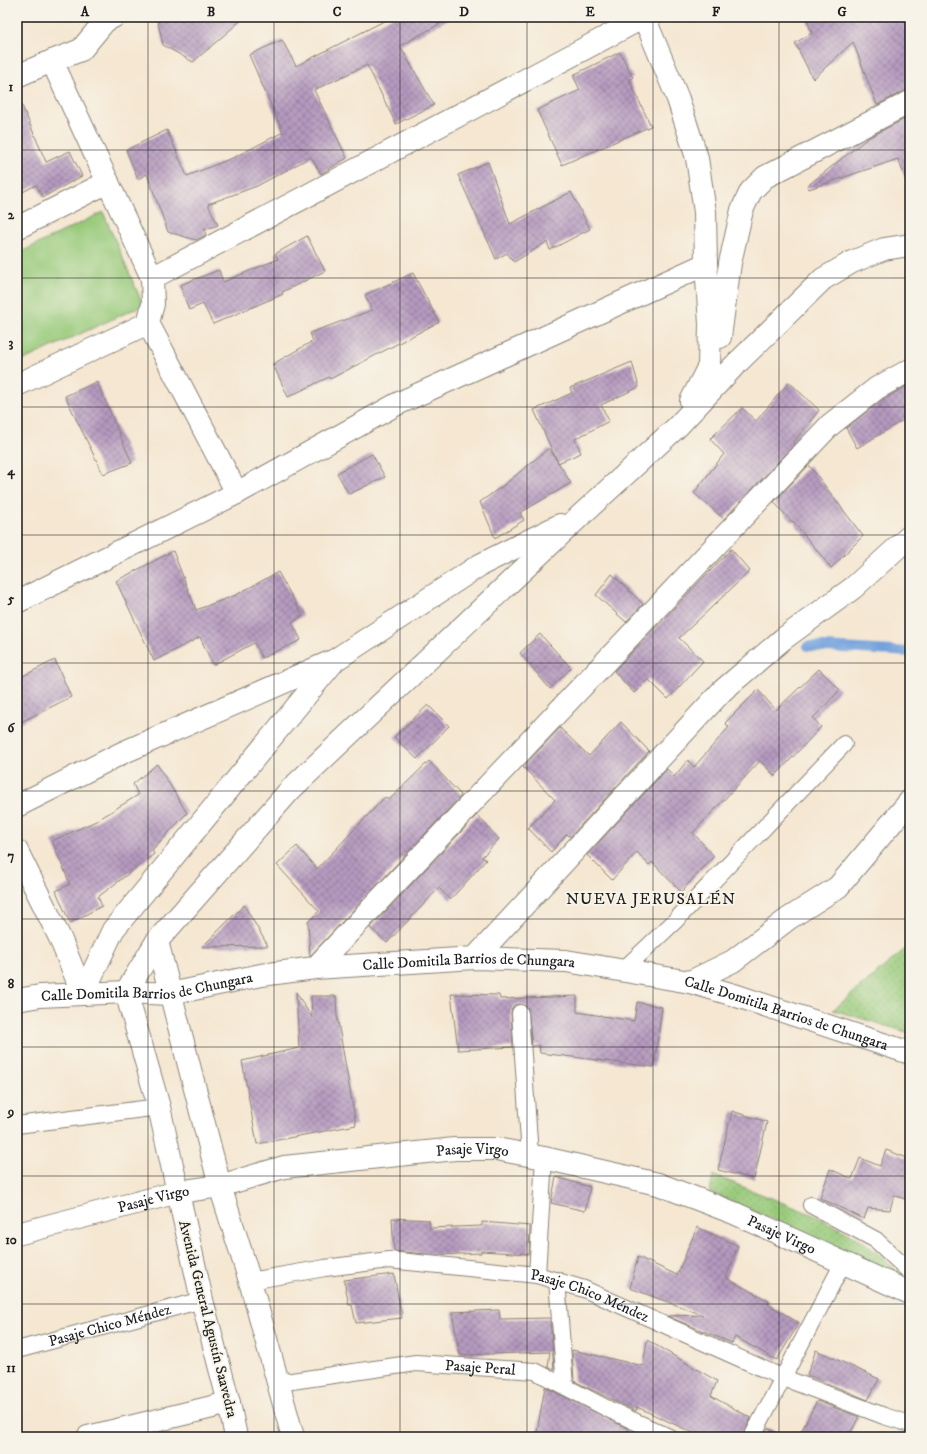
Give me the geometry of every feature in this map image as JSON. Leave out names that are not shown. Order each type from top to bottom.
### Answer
[{"type":"street","points":[[152,278],[644,17],[678,99],[697,158],[705,212],[706,264],[710,324],[709,366]]},
{"type":"street","points":[[17,76],[52,60],[81,50],[107,18]]},
{"type":"street","points":[[52,60],[152,278],[153,304],[148,323],[238,493]]},
{"type":"street","points":[[677,427],[709,366],[721,334],[730,262],[742,210],[751,191],[765,178],[910,102]]},
{"type":"street","points":[[17,228],[108,182]]},
{"type":"street","points":[[126,992],[157,941],[291,789],[581,515],[677,427],[733,367],[823,279],[852,262],[884,249],[910,244]]},
{"type":"street","points":[[17,602],[238,493],[398,404],[706,264]]},
{"type":"street","points":[[17,385],[148,323]]},
{"type":"street","points":[[314,968],[830,425],[877,388],[910,370]]},
{"type":"street","points":[[17,806],[122,753],[335,660],[480,565],[581,515]]},
{"type":"street","points":[[475,958],[722,692],[783,639],[853,588],[910,536]]},
{"type":"street","points":[[83,994],[113,930],[335,660]]},
{"type":"street","points":[[690,982],[733,961],[788,919],[838,887],[910,801]]},
{"type":"street","points":[[17,851],[60,938],[83,994]]},
{"type":"street","points":[[157,941],[220,1186],[250,1282],[293,1437]]},
{"type":"street","name":"Calle Domitila Barrios de Chungara","points":[[17,1000],[40,996],[126,992],[170,994],[261,976],[314,968],[475,958],[566,961],[690,982],[910,1053]]},
{"type":"street","name":"Avenida General Agustín Saavedra","points":[[126,992],[159,1107],[202,1300],[229,1403],[236,1437]]},
{"type":"street","name":"Pasaje Virgo","points":[[17,1234],[178,1192],[220,1186],[284,1167],[455,1148],[496,1149],[658,1184],[734,1213],[843,1264],[910,1293]]},
{"type":"street","points":[[88,1437],[229,1403]]},
{"type":"lane","points":[[622,971],[675,922],[844,744]]},
{"type":"lane","points":[[520,1013],[537,1157],[538,1275]]},
{"type":"lane","points":[[17,1125],[159,1107]]},
{"type":"lane","points":[[811,1205],[876,1240],[910,1272]]},
{"type":"lane","name":"Pasaje Chico Méndez","points":[[250,1282],[325,1268],[389,1260],[538,1275],[584,1289],[784,1378],[884,1416],[910,1424]]},
{"type":"lane","points":[[752,1437],[843,1264]]},
{"type":"lane","points":[[558,1280],[565,1386]]},
{"type":"lane","name":"Pasaje Chico Méndez","points":[[17,1350],[202,1300]]},
{"type":"lane","name":"Pasaje Peral","points":[[278,1383],[416,1363],[535,1371],[610,1410],[669,1437]]},
{"type":"green space","points":[[103,212],[143,305],[17,363],[17,254]]},
{"type":"green space","points":[[910,945],[910,1033],[833,1010]]},
{"type":"green space","points":[[713,1175],[816,1216],[861,1240],[907,1279],[710,1192]]},
{"type":"building","points":[[157,17],[245,17],[193,62],[163,45]]},
{"type":"building","points":[[392,17],[452,17],[400,46],[434,105],[396,124],[367,65],[314,90],[347,158],[321,174],[311,157],[257,186],[208,204],[218,225],[204,230],[206,235],[196,240],[168,232],[147,174],[138,179],[126,150],[167,130],[187,176],[235,157],[283,132],[249,55],[282,40],[296,66]]},
{"type":"building","points":[[806,17],[910,17],[910,90],[904,91],[877,105],[853,42],[813,79],[795,43],[812,33]]},
{"type":"building","points":[[620,52],[633,78],[629,80],[651,126],[562,165],[537,110],[580,90],[573,75]]},
{"type":"building","points":[[17,94],[46,162],[70,151],[82,176],[43,197],[36,185],[17,195]]},
{"type":"building","points":[[910,116],[910,185],[908,185],[898,159],[809,189],[807,186],[868,138]]},
{"type":"building","points":[[488,162],[510,224],[571,192],[590,229],[550,250],[547,242],[514,262],[507,253],[496,259],[458,175]]},
{"type":"building","points":[[307,236],[325,271],[282,292],[283,294],[213,324],[203,304],[189,310],[180,285],[219,270],[223,282],[278,259],[275,254]]},
{"type":"building","points":[[413,273],[439,322],[330,379],[329,377],[288,397],[273,364],[313,341],[310,333],[372,310],[365,295]]},
{"type":"building","points":[[632,362],[639,387],[601,405],[609,421],[575,439],[581,453],[558,463],[534,410],[572,393],[570,388]]},
{"type":"building","points":[[97,382],[132,463],[103,474],[65,396]]},
{"type":"building","points":[[789,382],[819,410],[793,443],[794,445],[724,519],[694,493],[724,454],[710,439],[742,408],[756,421]]},
{"type":"building","points":[[910,384],[910,416],[857,448],[846,428],[881,401]]},
{"type":"building","points":[[549,448],[571,483],[520,513],[524,520],[495,538],[480,502],[504,485]]},
{"type":"building","points":[[372,454],[385,477],[349,494],[337,473]]},
{"type":"building","points":[[809,465],[863,536],[831,568],[793,521],[792,522],[774,502]]},
{"type":"building","points":[[731,549],[750,571],[679,638],[703,661],[668,699],[648,679],[634,693],[614,671]]},
{"type":"building","points":[[173,551],[196,610],[236,595],[278,572],[303,616],[292,622],[301,640],[262,658],[254,643],[213,665],[200,637],[154,661],[116,581]]},
{"type":"building","points":[[612,574],[643,604],[626,622],[596,595]]},
{"type":"building","points":[[540,634],[571,668],[550,689],[520,653]]},
{"type":"building","points":[[55,660],[71,697],[17,724],[17,679]]},
{"type":"building","points":[[819,669],[840,690],[813,718],[821,727],[775,776],[760,761],[693,833],[714,856],[681,892],[652,862],[649,865],[637,852],[612,880],[587,855],[667,769],[674,777],[688,760],[694,767],[729,727],[725,723],[758,690],[776,710]]},
{"type":"building","points":[[428,705],[449,726],[417,759],[394,737]]},
{"type":"building","points":[[621,722],[649,751],[570,837],[567,834],[551,852],[528,828],[555,800],[523,767],[560,728],[589,756]]},
{"type":"building","points":[[429,761],[461,795],[460,797],[310,956],[308,922],[319,911],[277,865],[297,846],[317,869],[385,797],[389,800]]},
{"type":"building","points":[[157,764],[187,813],[152,850],[154,854],[98,897],[102,906],[70,923],[56,891],[70,884],[52,841],[96,821],[138,795],[133,784]]},
{"type":"building","points":[[477,815],[499,839],[482,857],[486,860],[450,900],[439,888],[387,943],[370,928]]},
{"type":"building","points":[[244,905],[268,946],[202,947]]},
{"type":"building","points":[[296,992],[312,1018],[311,996],[336,996],[337,1016],[356,1125],[257,1144],[242,1061],[299,1048]]},
{"type":"building","points":[[451,994],[499,995],[500,999],[577,996],[577,1012],[634,1021],[637,1002],[662,1007],[654,1067],[540,1053],[539,1045],[532,1046],[528,1008],[520,1004],[514,1005],[511,1013],[513,1047],[458,1050]]},
{"type":"building","points":[[732,1111],[767,1122],[754,1179],[718,1170]]},
{"type":"building","points":[[886,1150],[910,1159],[910,1201],[894,1195],[890,1210],[868,1208],[864,1219],[820,1198],[830,1169],[852,1179],[860,1158],[880,1166]]},
{"type":"building","points":[[556,1177],[590,1187],[585,1211],[551,1203]]},
{"type":"building","points":[[392,1218],[429,1220],[430,1228],[482,1226],[482,1222],[530,1226],[529,1254],[481,1251],[481,1253],[437,1255],[394,1251]]},
{"type":"building","points":[[697,1227],[738,1246],[726,1278],[769,1301],[768,1304],[799,1323],[777,1360],[735,1337],[732,1343],[667,1316],[703,1315],[630,1288],[638,1257],[677,1275]]},
{"type":"building","points":[[394,1274],[402,1318],[356,1323],[352,1305],[349,1305],[344,1280]]},
{"type":"building","points":[[499,1310],[500,1319],[550,1318],[554,1370],[548,1367],[550,1352],[460,1355],[452,1312]]},
{"type":"building","points":[[647,1340],[717,1381],[711,1396],[751,1418],[743,1437],[702,1437],[637,1407],[636,1411],[574,1381],[572,1350],[643,1366]]},
{"type":"building","points":[[816,1350],[879,1379],[868,1400],[807,1375]]},
{"type":"building","points":[[545,1387],[629,1429],[626,1437],[536,1437]]},
{"type":"building","points":[[817,1401],[859,1417],[848,1437],[798,1437]]},
{"type":"building","points":[[768,1428],[785,1437],[763,1437]]},
{"type":"waterway","points":[[808,646],[910,652]]},
{"type":"district","name":"NUEVA JERUSALÉN","points":[[651,899]]}]
